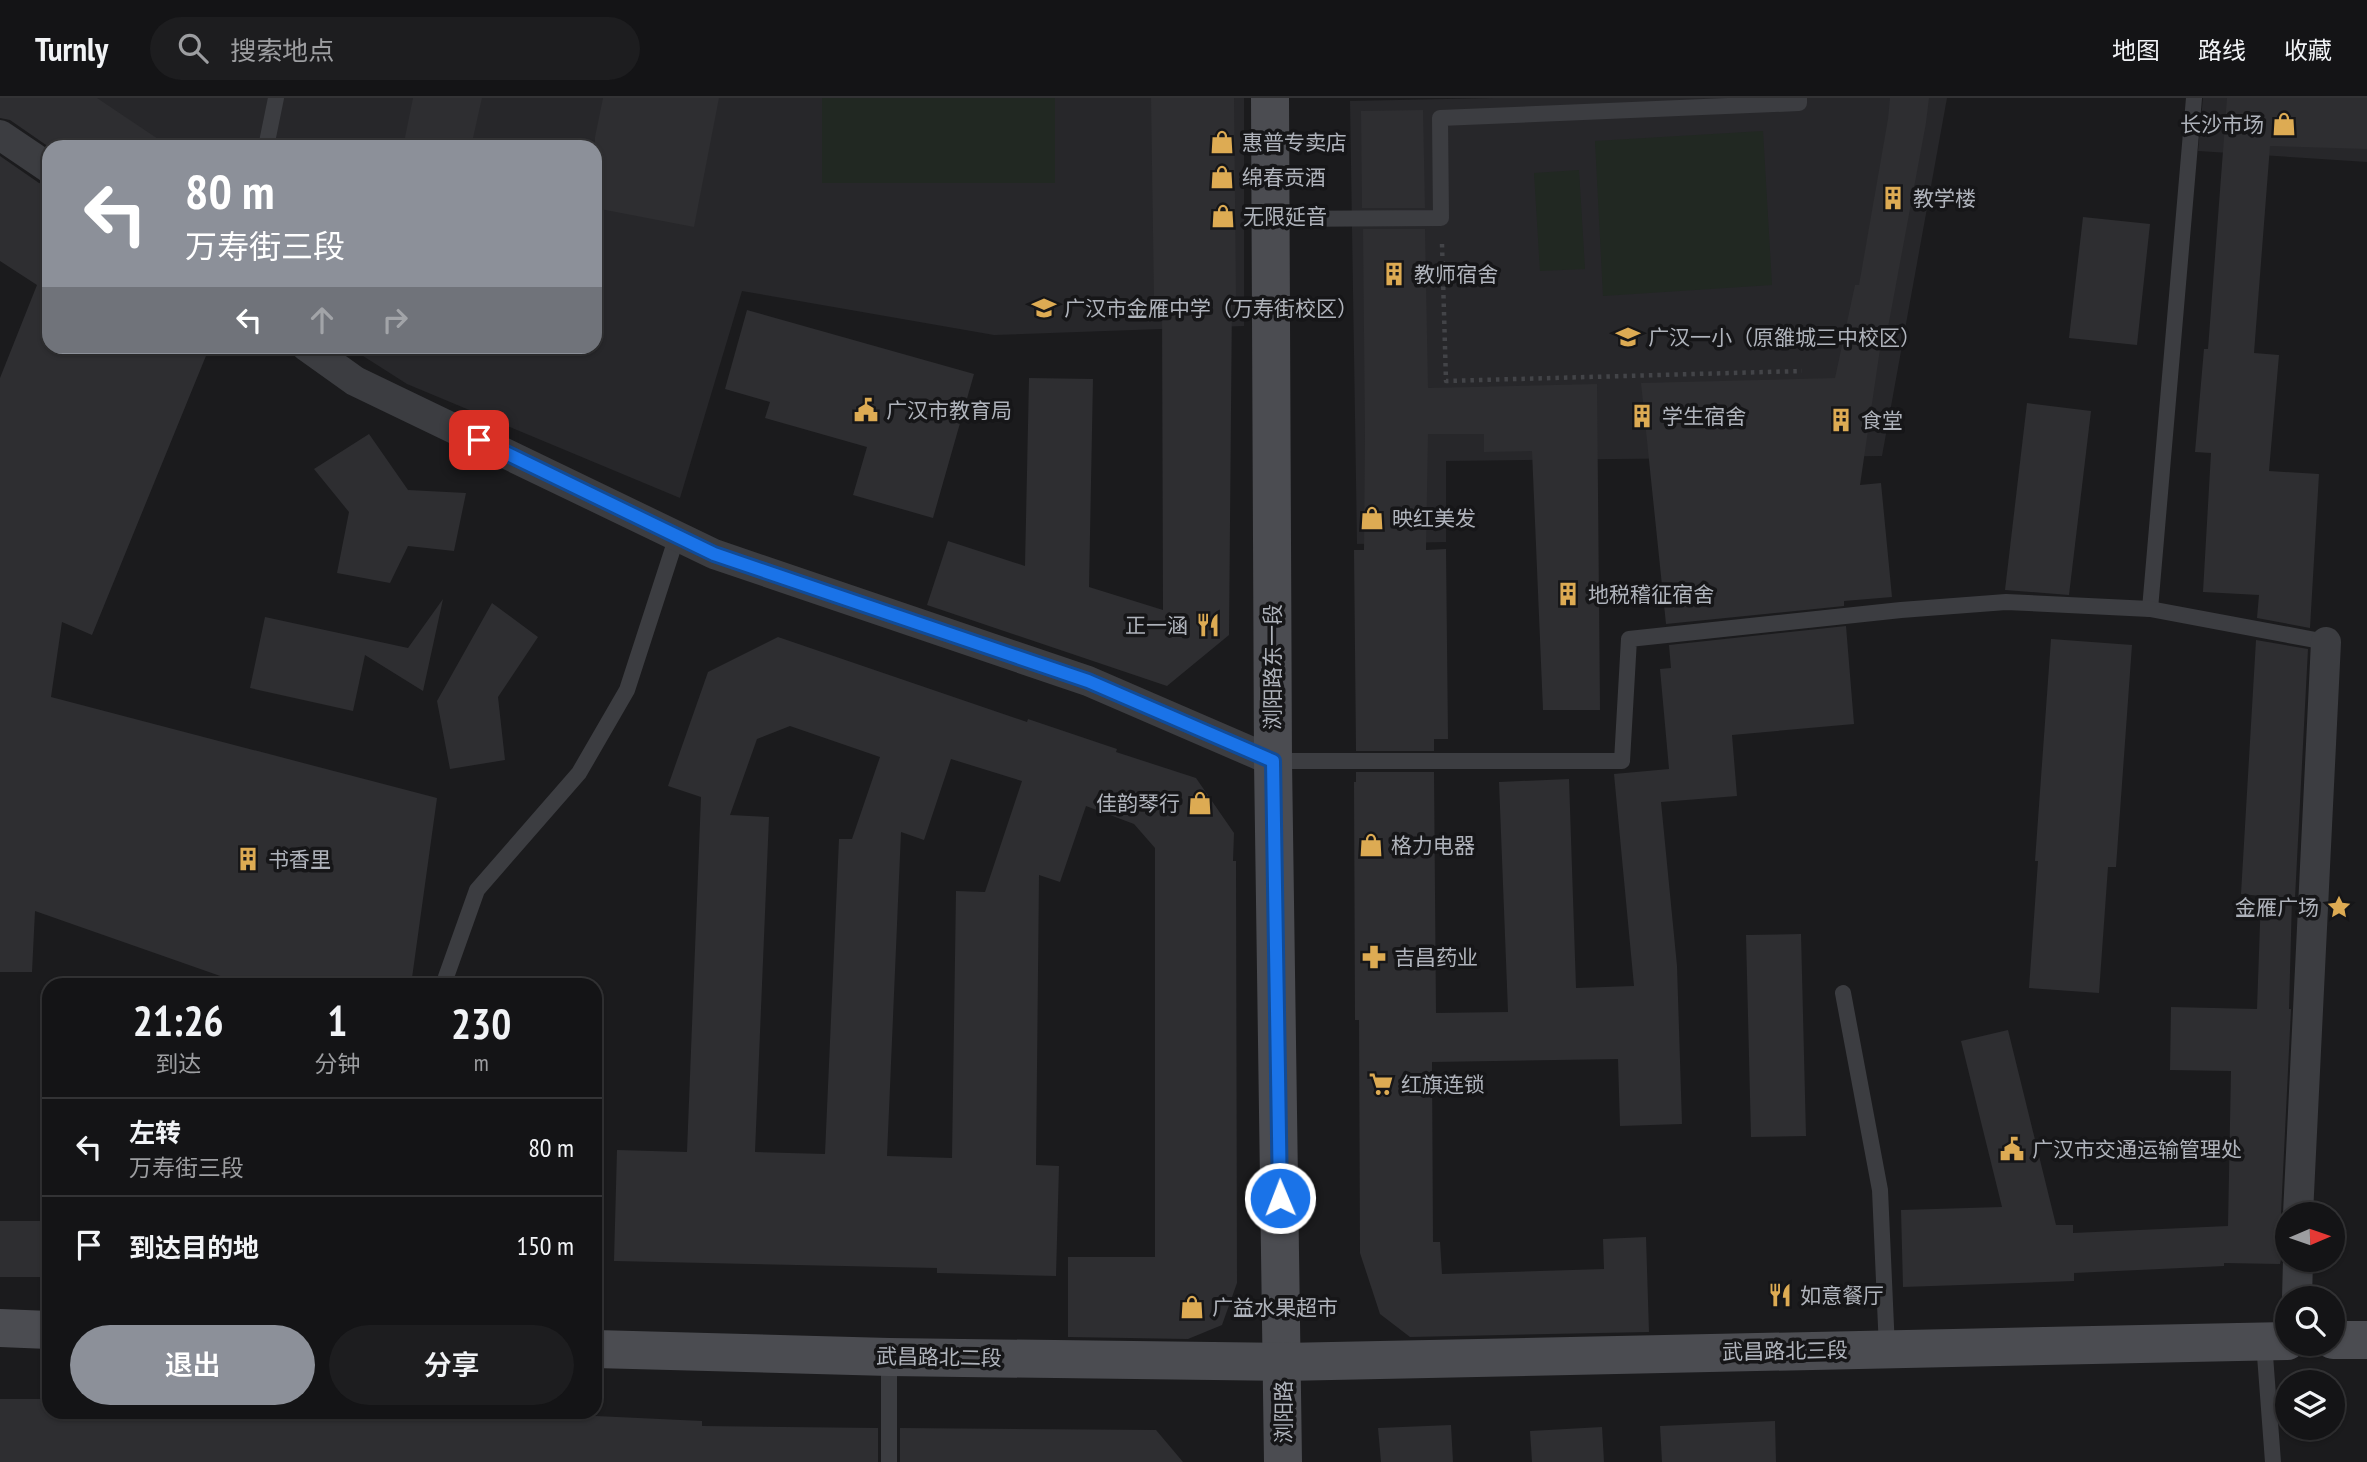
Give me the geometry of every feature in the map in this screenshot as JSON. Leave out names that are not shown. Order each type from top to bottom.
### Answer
[{"type":"street","name":"浏阳路东一段","points":[[1270,98],[1273,761],[1283,1362]]},
{"type":"street","points":[[0,135],[42,163]]},
{"type":"street","points":[[318,354],[355,380],[714,554],[1088,681],[1273,761]]},
{"type":"street","points":[[2299,1202],[2326,642]]},
{"type":"street","points":[[0,1328],[42,1330]]},
{"type":"street","points":[[2345,1340],[2367,1340]]},
{"type":"street","name":"武昌路北三段","points":[[1283,1362],[2275,1341]]},
{"type":"street","name":"武昌路北二段","points":[[602,1349],[889,1357],[1283,1362]]},
{"type":"street","name":"浏阳路","points":[[1283,1362],[1283,1462]]},
{"type":"lane","points":[[267,140],[276,98]]},
{"type":"lane","points":[[1270,219],[1441,218],[1440,118],[1799,103],[1799,98]]},
{"type":"lane","points":[[2150,608],[2194,98]]},
{"type":"lane","points":[[446,978],[477,890],[579,773],[627,691],[677,536]]},
{"type":"lane","points":[[1273,761],[1622,761],[1629,639],[1901,610],[2006,602],[2150,608],[2326,642]]},
{"type":"lane","points":[[1843,993],[1880,1190],[1887,1349]]},
{"type":"lane","points":[[2273,1462],[2276,1356]]},
{"type":"lane","points":[[888,1462],[889,1357]]},
{"type":"path","points":[[1441,218],[1446,381],[1802,371]]},
{"type":"shaded area","name":"广汉市金雁中学（万寿街校区）","points":[[0,98],[1244,98],[1244,326],[994,335],[742,291],[680,498],[407,384],[360,354],[602,354],[602,140],[48,140]]},
{"type":"shaded area","points":[[822,98],[1055,98],[1055,183],[822,183]]},
{"type":"shaded area","name":"广汉一小（原雒城三中校区）","points":[[1493,98],[1947,98],[1882,456],[1446,461],[1446,542],[1357,544],[1350,101]]},
{"type":"shaded area","name":"长沙市场","points":[[2203,98],[2367,98],[2367,162],[2198,151]]},
{"type":"shaded area","points":[[1763,131],[1772,285],[1603,296],[1595,141]]},
{"type":"shaded area","points":[[1579,170],[1585,269],[1540,271],[1534,173]]},
{"type":"building","points":[[0,98],[97,98],[160,140],[42,140],[42,142],[10,120],[0,118]]},
{"type":"building","points":[[413,98],[482,98],[473,140],[404,140]]},
{"type":"building","points":[[603,98],[719,98],[694,227],[602,209],[602,140],[595,140]]},
{"type":"building","points":[[1151,98],[1234,98],[1236,298],[1232,298],[1229,635],[1167,686],[927,605],[948,541],[1025,566],[1029,378],[1093,379],[1089,587],[1163,610],[1162,299],[1154,299]]},
{"type":"building","points":[[1890,98],[1929,98],[1884,349],[1880,349],[1860,485],[1881,483],[1892,597],[1844,601],[1844,606],[1666,624],[1641,383],[1835,378],[1855,285],[1859,285]]},
{"type":"building","points":[[2227,98],[2367,98],[2367,149],[2270,146],[2254,353],[2279,355],[2269,471],[2319,474],[2310,628],[2257,618],[2259,595],[2203,592],[2211,453],[2195,452],[2204,349],[2208,349]]},
{"type":"building","name":"教师宿舍","points":[[1423,110],[1425,208],[1362,208],[1361,111]]},
{"type":"building","points":[[0,156],[42,184],[42,354],[207,354],[92,635],[62,622],[51,697],[437,798],[412,978],[226,978],[35,911],[32,972],[0,972],[0,378],[37,285],[0,261]]},
{"type":"building","points":[[2083,217],[2150,224],[2137,345],[2069,338]]},
{"type":"building","points":[[1363,229],[1425,229],[1428,388],[1597,384],[1600,710],[1543,710],[1532,451],[1484,452],[1484,434],[1428,434],[1426,550],[1446,549],[1448,739],[1434,739],[1434,751],[1356,751],[1354,550],[1364,550]]},
{"type":"building","name":"广汉市教育局","points":[[747,310],[974,374],[933,518],[853,495],[867,447],[765,418],[770,402],[725,389]]},
{"type":"building","points":[[2027,403],[2091,411],[2069,595],[2005,590]]},
{"type":"building","points":[[369,434],[408,490],[466,493],[454,551],[408,546],[390,583],[337,573],[349,512],[314,469]]},
{"type":"building","points":[[443,599],[423,691],[365,655],[353,711],[250,688],[265,617],[408,648]]},
{"type":"building","points":[[492,603],[538,637],[498,697],[505,760],[450,769],[437,701]]},
{"type":"building","points":[[1846,626],[1854,724],[1732,735],[1737,796],[1661,802],[1677,966],[1682,1124],[1620,1126],[1618,1059],[1432,1062],[1433,1242],[1440,1242],[1442,1274],[1604,1269],[1603,1239],[1646,1237],[1649,1332],[1410,1337],[1380,1314],[1360,1253],[1359,1020],[1355,1020],[1356,772],[1434,772],[1436,1013],[1508,1012],[1499,782],[1569,779],[1576,988],[1634,986],[1614,774],[1669,769],[1660,669],[1671,668],[1669,645]]},
{"type":"building","points":[[778,637],[1027,722],[1028,719],[1117,749],[1116,752],[1196,778],[1234,833],[1233,861],[1236,861],[1237,1283],[1222,1325],[1188,1339],[1068,1337],[1068,1257],[1155,1257],[1155,848],[1134,824],[1086,806],[1060,882],[1039,875],[1036,1165],[1059,1166],[1056,1276],[937,1273],[937,1268],[614,1261],[617,1150],[687,1152],[701,797],[668,786],[708,672]],"holes":[[[790,726],[880,757],[852,839],[839,839],[825,1154],[755,1152],[769,817],[730,815],[757,739]],[[951,759],[1022,781],[985,892],[956,891],[952,1158],[887,1156],[901,832],[924,840]]]},
{"type":"building","points":[[2051,639],[2132,645],[2116,867],[2108,867],[2099,993],[2029,988]]},
{"type":"building","points":[[2256,640],[2308,649],[2295,898],[2292,898],[2291,1009],[2282,1202],[2275,1202],[2275,1264],[2224,1263],[2224,1266],[2074,1273],[2074,1281],[1903,1287],[1901,1210],[2002,1207],[1961,1041],[2008,1030],[2056,1225],[2073,1225],[2073,1233],[2228,1226],[2231,1071],[2170,1070],[2171,1007],[2257,1009],[2261,896],[2241,894]]},
{"type":"building","points":[[1801,934],[1806,1136],[1751,1137],[1746,935]]},
{"type":"building","points":[[0,1221],[42,1221],[42,1277],[0,1277]]},
{"type":"building","points":[[0,1399],[42,1399],[42,1419],[602,1419],[602,1416],[702,1421],[702,1426],[878,1428],[878,1462],[0,1462]]},
{"type":"building","points":[[1775,1421],[1776,1462],[1662,1462],[1660,1426]]},
{"type":"building","points":[[1451,1425],[1453,1462],[1381,1462],[1378,1428]]},
{"type":"building","points":[[1602,1427],[1604,1462],[1532,1462],[1530,1431]]},
{"type":"building","points":[[900,1428],[1156,1430],[1183,1462],[900,1462]]},
{"type":"place","name":"长沙市场","points":[[2284,124]]},
{"type":"place","name":"惠普专卖店","points":[[1222,142]]},
{"type":"place","name":"绵春贡酒","points":[[1222,177]]},
{"type":"place","name":"教学楼","points":[[1893,198]]},
{"type":"place","name":"无限延音","points":[[1223,216]]},
{"type":"place","name":"教师宿舍","points":[[1394,274]]},
{"type":"place","name":"广汉市金雁中学（万寿街校区）","points":[[1044,308]]},
{"type":"place","name":"广汉一小（原雒城三中校区）","points":[[1628,337]]},
{"type":"place","name":"广汉市教育局","points":[[866,410]]},
{"type":"place","name":"学生宿舍","points":[[1642,416]]},
{"type":"place","name":"食堂","points":[[1841,420]]},
{"type":"place","name":"映红美发","points":[[1372,518]]},
{"type":"place","name":"地税稽征宿舍","points":[[1568,594]]},
{"type":"place","name":"正一涵","points":[[1208,625]]},
{"type":"place","name":"佳韵琴行","points":[[1200,803]]},
{"type":"place","name":"格力电器","points":[[1371,845]]},
{"type":"place","name":"书香里","points":[[248,859]]},
{"type":"place","name":"金雁广场","points":[[2339,907]]},
{"type":"place","name":"吉昌药业","points":[[1374,957]]},
{"type":"place","name":"红旗连锁","points":[[1381,1084]]},
{"type":"place","name":"广汉市交通运输管理处","points":[[2012,1149]]},
{"type":"place","name":"如意餐厅","points":[[1780,1295]]},
{"type":"place","name":"广益水果超市","points":[[1192,1307]]},
{"type":"route","points":[[479,440],[714,554],[1088,681],[1273,761],[1280,1198]]}]
